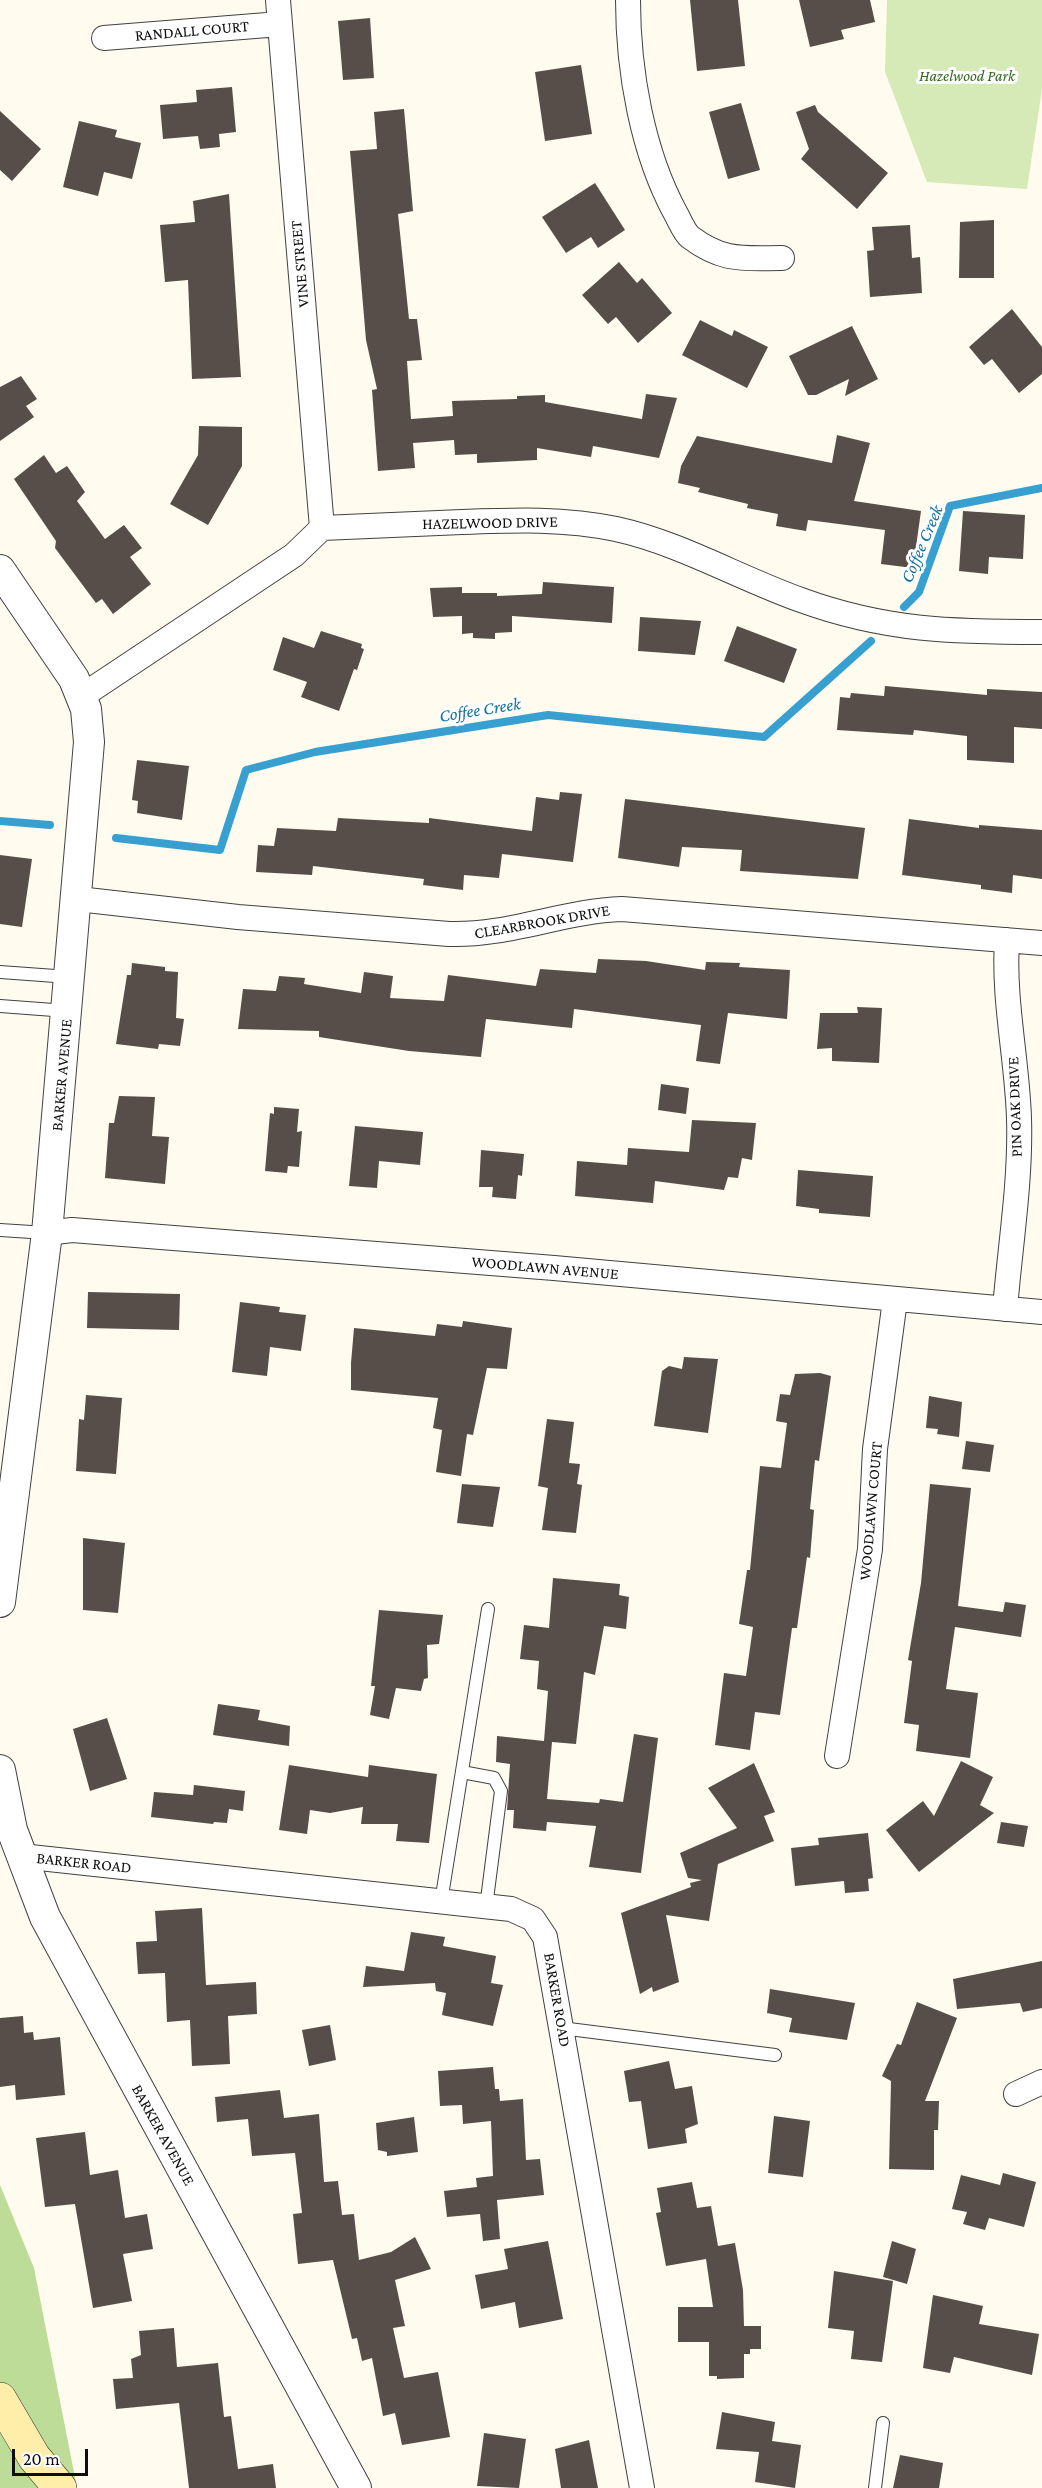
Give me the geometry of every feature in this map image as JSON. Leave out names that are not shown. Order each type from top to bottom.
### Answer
[{"type":"main road","points":[[0,2399],[34,2457],[60,2488]]},
{"type":"street","points":[[628,0],[635,78],[650,149],[663,190],[688,236],[729,258],[782,258]]},
{"type":"street","name":"RANDALL COURT","points":[[104,38],[279,12]]},
{"type":"street","name":"VINE STREET","points":[[279,12],[322,528]]},
{"type":"street","name":"HAZELWOOD DRIVE","points":[[322,528],[528,520],[579,522],[653,539],[801,600],[856,617],[903,627],[950,632],[1042,632]]},
{"type":"street","points":[[82,696],[294,555],[322,528]]},
{"type":"street","name":"BARKER AVENUE","points":[[0,570],[58,653],[82,696],[86,709],[89,742],[78,899],[47,1233],[0,1602]]},
{"type":"street","name":"CLEARBROOK DRIVE","points":[[78,899],[238,917],[449,934],[483,934],[578,913],[622,909],[1042,944]]},
{"type":"street","name":"PIN OAK DRIVE","points":[[1005,1309],[1019,1138],[1017,1090],[1006,990],[1007,940]]},
{"type":"street","name":"WOODLAWN AVENUE","points":[[47,1233],[72,1230],[154,1236],[554,1268],[1042,1312]]},
{"type":"street","name":"WOODLAWN COURT","points":[[837,1756],[870,1548],[875,1449],[895,1300]]},
{"type":"street","name":"BARKER AVENUE","points":[[0,1770],[21,1856],[33,1892],[68,1963],[356,2488]]},
{"type":"street","name":"BARKER ROAD","points":[[21,1856],[511,1909],[533,1919],[545,1937],[642,2488]]},
{"type":"street","points":[[1016,2094],[1042,2082]]},
{"type":"lane","points":[[0,972],[71,977]]},
{"type":"lane","points":[[0,1006],[68,1011]]},
{"type":"lane","points":[[0,1230],[47,1233]]},
{"type":"lane","points":[[441,1902],[488,1609]]},
{"type":"lane","points":[[462,1772],[494,1778],[501,1791],[486,1907]]},
{"type":"lane","points":[[561,2028],[775,2055]]},
{"type":"lane","points":[[875,2488],[883,2422]]},
{"type":"green space","name":"Hazelwood Park","points":[[887,0],[1042,0],[1042,89],[1027,189],[927,182],[885,72]]},
{"type":"green space","points":[[0,2185],[34,2268],[77,2488],[0,2488]]},
{"type":"building","points":[[690,0],[738,0],[745,66],[697,71]]},
{"type":"building","points":[[799,0],[870,0],[875,22],[841,30],[844,39],[810,47]]},
{"type":"building","points":[[370,18],[374,78],[343,80],[338,21]]},
{"type":"building","points":[[581,65],[592,134],[545,141],[535,72]]},
{"type":"building","points":[[232,87],[236,132],[219,134],[220,147],[200,149],[198,136],[163,139],[160,105],[197,102],[196,90]]},
{"type":"building","points":[[741,103],[760,170],[728,179],[709,112]]},
{"type":"building","points":[[815,105],[818,112],[888,173],[857,209],[801,159],[809,149],[796,112]]},
{"type":"building","points":[[404,109],[413,211],[398,214],[409,319],[417,319],[422,360],[407,361],[411,419],[453,416],[452,401],[517,399],[517,396],[545,395],[545,402],[642,419],[646,394],[677,398],[659,458],[593,446],[591,457],[537,448],[537,460],[477,463],[477,454],[455,455],[454,440],[413,443],[415,468],[378,471],[372,390],[377,389],[366,340],[350,151],[377,149],[374,112]]},
{"type":"building","points":[[0,111],[41,149],[12,181],[0,170]]},
{"type":"building","points":[[79,121],[117,130],[115,137],[141,143],[132,179],[104,172],[98,196],[63,187]]},
{"type":"building","points":[[595,183],[625,230],[598,248],[591,237],[566,253],[542,217]]},
{"type":"building","points":[[229,194],[241,377],[192,379],[188,280],[165,282],[160,225],[195,222],[193,201]]},
{"type":"building","points":[[994,220],[994,278],[959,278],[960,222]]},
{"type":"building","points":[[910,225],[912,258],[920,257],[922,293],[870,297],[867,251],[874,250],[872,227]]},
{"type":"building","points":[[619,262],[637,283],[642,278],[672,313],[638,343],[616,317],[608,324],[582,295]]},
{"type":"building","points":[[1012,309],[1042,347],[1042,374],[1019,393],[992,359],[984,365],[969,347]]},
{"type":"building","points":[[700,320],[732,336],[734,330],[768,347],[747,388],[682,355]]},
{"type":"building","points":[[852,326],[878,379],[845,396],[849,379],[816,395],[808,395],[789,356]]},
{"type":"building","points":[[21,376],[37,399],[26,406],[34,417],[0,441],[0,387]]},
{"type":"building","points":[[199,426],[242,427],[242,466],[208,525],[170,504],[198,455]]},
{"type":"building","points":[[837,435],[870,443],[854,501],[921,511],[913,568],[881,564],[885,530],[808,520],[806,531],[776,526],[778,514],[747,508],[748,504],[698,492],[700,488],[678,483],[681,466],[697,436],[832,463]]},
{"type":"building","points":[[44,455],[56,473],[67,466],[85,492],[77,501],[105,539],[124,525],[142,548],[130,557],[151,584],[113,614],[102,599],[96,603],[55,548],[56,541],[14,479]]},
{"type":"building","points":[[963,511],[1025,515],[1023,559],[989,557],[988,574],[959,571]]},
{"type":"building","points":[[543,582],[614,587],[612,623],[512,616],[512,632],[495,633],[495,639],[473,638],[473,633],[462,634],[462,616],[433,617],[430,588],[462,587],[462,593],[497,593],[497,596],[542,594]]},
{"type":"building","points":[[640,617],[701,621],[695,655],[638,651]]},
{"type":"building","points":[[737,626],[797,649],[784,683],[724,661]]},
{"type":"building","points":[[321,631],[362,644],[361,648],[364,649],[339,711],[301,697],[307,682],[273,670],[283,637],[314,648]]},
{"type":"building","points":[[885,686],[987,695],[987,689],[1042,692],[1042,729],[1014,727],[1014,763],[967,760],[967,736],[914,730],[913,735],[837,730],[840,697],[850,698],[851,693],[884,696]]},
{"type":"building","points":[[137,760],[189,766],[182,820],[137,813],[138,801],[132,800]]},
{"type":"building","points":[[560,792],[582,794],[573,862],[502,854],[499,878],[464,875],[463,890],[423,885],[424,879],[313,866],[312,875],[256,872],[258,845],[274,846],[277,828],[336,831],[338,818],[429,823],[429,818],[532,831],[536,797],[559,800]]},
{"type":"building","points":[[625,799],[865,828],[858,879],[740,871],[742,850],[682,847],[679,867],[618,858]]},
{"type":"building","points":[[909,819],[979,828],[979,825],[1042,830],[1042,879],[1013,875],[1012,893],[981,889],[981,885],[902,875]]},
{"type":"building","points":[[0,855],[32,859],[22,927],[0,924]]},
{"type":"building","points":[[598,959],[646,961],[705,970],[706,962],[740,963],[739,967],[790,970],[787,1019],[728,1013],[720,1064],[696,1061],[701,1025],[574,1009],[572,1028],[486,1019],[481,1057],[409,1051],[319,1037],[319,1031],[238,1029],[243,989],[276,991],[279,976],[305,978],[304,984],[361,993],[364,972],[393,976],[390,998],[444,1001],[448,975],[536,986],[540,969],[596,973]]},
{"type":"building","points":[[132,963],[165,967],[165,971],[178,972],[176,1018],[184,1019],[180,1046],[159,1044],[158,1049],[116,1044],[127,975],[131,975]]},
{"type":"building","points":[[857,1007],[882,1008],[879,1063],[832,1061],[832,1048],[817,1049],[820,1013],[858,1013]]},
{"type":"building","points":[[661,1084],[689,1088],[686,1114],[658,1110]]},
{"type":"building","points":[[119,1096],[155,1097],[152,1136],[169,1137],[165,1184],[105,1178],[109,1123],[114,1123]]},
{"type":"building","points":[[274,1107],[299,1109],[297,1132],[302,1131],[299,1167],[288,1166],[287,1173],[265,1171],[270,1113],[274,1114]]},
{"type":"building","points":[[692,1120],[756,1123],[752,1160],[742,1158],[738,1178],[728,1177],[724,1190],[655,1181],[653,1203],[575,1196],[577,1161],[627,1165],[628,1148],[689,1152]]},
{"type":"building","points":[[355,1126],[423,1132],[420,1165],[379,1161],[377,1188],[349,1186]]},
{"type":"building","points":[[481,1150],[524,1154],[522,1176],[518,1175],[516,1199],[492,1197],[493,1187],[479,1187]]},
{"type":"building","points":[[798,1170],[873,1176],[870,1217],[819,1213],[819,1209],[796,1206]]},
{"type":"building","points":[[88,1292],[180,1294],[179,1330],[87,1328]]},
{"type":"building","points":[[240,1302],[280,1307],[279,1312],[306,1315],[301,1351],[270,1347],[267,1376],[232,1372]]},
{"type":"building","points":[[463,1321],[512,1328],[507,1369],[487,1368],[473,1435],[467,1434],[461,1476],[436,1472],[442,1430],[433,1428],[438,1398],[351,1390],[351,1363],[354,1328],[435,1336],[437,1324],[462,1327]]},
{"type":"building","points":[[684,1357],[718,1359],[708,1433],[654,1426],[662,1371],[669,1366],[682,1369]]},
{"type":"building","points":[[820,1373],[831,1376],[819,1461],[815,1460],[810,1509],[814,1510],[810,1558],[807,1557],[797,1628],[792,1628],[780,1715],[755,1712],[750,1750],[715,1745],[724,1673],[746,1676],[753,1627],[739,1624],[747,1570],[750,1570],[760,1466],[781,1468],[787,1423],[776,1421],[780,1394],[790,1395],[795,1374]]},
{"type":"building","points":[[86,1395],[122,1398],[116,1474],[76,1471],[79,1419],[84,1420]]},
{"type":"building","points":[[929,1396],[962,1402],[959,1437],[937,1434],[938,1429],[926,1428]]},
{"type":"building","points":[[547,1419],[574,1422],[569,1463],[580,1464],[577,1484],[582,1485],[576,1533],[542,1530],[548,1488],[538,1486]]},
{"type":"building","points":[[966,1441],[994,1445],[990,1472],[962,1469]]},
{"type":"building","points":[[462,1484],[500,1487],[493,1527],[457,1523]]},
{"type":"building","points":[[930,1484],[971,1488],[958,1606],[1003,1612],[1005,1602],[1026,1605],[1021,1637],[955,1627],[946,1689],[978,1693],[970,1758],[916,1751],[919,1725],[904,1723],[912,1661],[908,1660],[921,1583]]},
{"type":"building","points":[[83,1538],[125,1543],[118,1613],[83,1610]]},
{"type":"building","points":[[553,1578],[620,1584],[619,1595],[629,1597],[626,1629],[604,1626],[595,1675],[584,1672],[576,1744],[552,1742],[547,1799],[599,1803],[600,1799],[623,1802],[634,1734],[658,1738],[641,1873],[589,1867],[596,1826],[547,1822],[546,1831],[513,1828],[514,1810],[507,1810],[510,1764],[496,1762],[497,1736],[544,1741],[548,1691],[537,1689],[539,1661],[520,1659],[524,1625],[549,1628]]},
{"type":"building","points":[[379,1610],[443,1615],[439,1644],[427,1645],[428,1678],[424,1679],[421,1691],[396,1688],[389,1719],[370,1715],[375,1686],[371,1686]]},
{"type":"building","points":[[218,1704],[260,1710],[258,1720],[290,1726],[289,1746],[213,1735]]},
{"type":"building","points":[[107,1718],[127,1779],[90,1791],[73,1729]]},
{"type":"building","points":[[961,1761],[993,1777],[980,1805],[994,1813],[919,1872],[886,1830],[923,1801],[934,1816]]},
{"type":"building","points":[[754,1763],[775,1812],[764,1816],[774,1841],[718,1864],[709,1921],[666,1915],[679,1982],[653,1992],[652,1987],[640,1994],[621,1913],[691,1887],[690,1883],[702,1880],[688,1878],[680,1853],[737,1828],[708,1788]]},
{"type":"building","points":[[289,1765],[368,1777],[369,1765],[437,1774],[429,1843],[396,1841],[398,1824],[361,1824],[363,1807],[330,1813],[310,1810],[307,1834],[279,1830]]},
{"type":"building","points":[[194,1785],[245,1791],[243,1811],[229,1809],[227,1823],[214,1822],[213,1824],[151,1817],[154,1792],[193,1795]]},
{"type":"building","points":[[1001,1822],[1028,1826],[1024,1847],[997,1843]]},
{"type":"building","points":[[868,1833],[873,1878],[868,1879],[869,1891],[845,1893],[844,1881],[795,1886],[791,1848],[819,1845],[818,1838]]},
{"type":"building","points":[[202,1908],[206,1985],[256,1982],[257,2014],[228,2016],[230,2064],[192,2066],[190,2020],[167,2022],[165,1973],[138,1974],[136,1942],[157,1941],[155,1911]]},
{"type":"building","points":[[411,1932],[445,1937],[443,1946],[496,1956],[491,1983],[503,1985],[493,2026],[442,2015],[446,1993],[436,1991],[435,1983],[363,1987],[366,1966],[404,1971]]},
{"type":"building","points":[[1042,1961],[1042,2008],[1023,2012],[1020,2003],[957,2009],[953,1979]]},
{"type":"building","points":[[770,1989],[855,2003],[847,2040],[789,2032],[792,2018],[767,2013]]},
{"type":"building","points":[[917,2002],[957,2018],[925,2101],[939,2101],[938,2130],[934,2130],[934,2170],[889,2169],[891,2081],[882,2076],[897,2044],[901,2045]]},
{"type":"building","points":[[23,2016],[24,2033],[33,2032],[34,2040],[60,2037],[65,2095],[16,2100],[15,2085],[0,2087],[0,2018]]},
{"type":"building","points":[[330,2025],[336,2060],[309,2066],[302,2030]]},
{"type":"building","points":[[669,2061],[675,2089],[692,2086],[698,2124],[685,2129],[687,2143],[648,2149],[641,2101],[629,2102],[624,2071]]},
{"type":"building","points":[[493,2067],[495,2089],[499,2089],[500,2101],[523,2099],[526,2160],[540,2159],[544,2195],[497,2200],[500,2239],[483,2241],[480,2214],[447,2217],[444,2191],[477,2187],[476,2178],[493,2176],[491,2121],[463,2124],[462,2105],[440,2106],[438,2071]]},
{"type":"building","points":[[280,2090],[284,2118],[319,2114],[324,2182],[338,2181],[342,2215],[354,2214],[359,2260],[391,2252],[415,2237],[431,2269],[395,2280],[405,2326],[393,2328],[404,2378],[438,2372],[450,2437],[402,2445],[395,2413],[383,2416],[372,2358],[362,2361],[357,2338],[352,2339],[333,2260],[298,2264],[293,2214],[302,2213],[295,2153],[252,2156],[248,2119],[217,2122],[215,2097]]},
{"type":"building","points":[[774,2116],[810,2121],[803,2177],[768,2173]]},
{"type":"building","points":[[414,2117],[418,2152],[387,2156],[387,2152],[378,2150],[376,2123]]},
{"type":"building","points":[[85,2132],[90,2175],[118,2170],[125,2218],[147,2214],[153,2249],[123,2254],[132,2301],[93,2308],[75,2204],[45,2207],[36,2138]]},
{"type":"building","points":[[1003,2173],[1036,2182],[1024,2227],[989,2218],[985,2230],[963,2224],[967,2212],[952,2209],[961,2175],[1000,2185]]},
{"type":"building","points":[[692,2182],[697,2208],[711,2206],[718,2246],[735,2243],[743,2290],[744,2326],[761,2326],[761,2349],[750,2349],[750,2354],[744,2354],[744,2378],[717,2379],[717,2376],[709,2376],[709,2342],[678,2342],[678,2307],[713,2307],[706,2259],[666,2266],[656,2213],[661,2212],[657,2188]]},
{"type":"building","points":[[548,2241],[563,2319],[519,2328],[515,2302],[481,2309],[475,2275],[508,2269],[504,2249]]},
{"type":"building","points":[[892,2241],[916,2249],[907,2284],[883,2277]]},
{"type":"building","points":[[834,2271],[893,2281],[882,2362],[851,2359],[854,2331],[828,2328]]},
{"type":"building","points":[[933,2295],[983,2306],[979,2324],[1039,2334],[1032,2375],[954,2357],[950,2373],[923,2368]]},
{"type":"building","points":[[174,2328],[177,2367],[218,2363],[224,2417],[231,2416],[238,2469],[273,2464],[276,2488],[189,2488],[179,2403],[116,2409],[113,2379],[133,2378],[131,2359],[141,2355],[139,2331]]},
{"type":"building","points":[[722,2412],[775,2422],[772,2441],[801,2445],[795,2488],[755,2482],[759,2452],[716,2449]]},
{"type":"building","points":[[484,2433],[526,2439],[519,2488],[477,2486]]},
{"type":"building","points":[[589,2440],[598,2488],[561,2488],[555,2449]]},
{"type":"building","points":[[900,2455],[943,2463],[939,2488],[893,2488]]},
{"type":"waterway","name":"Coffee Creek","points":[[904,607],[919,592],[950,506],[1042,488]]},
{"type":"waterway","name":"Coffee Creek","points":[[116,838],[220,850],[246,770],[315,752],[548,715],[764,737],[871,641]]},
{"type":"waterway","name":"Coffee Creek","points":[[0,821],[50,825]]}]
